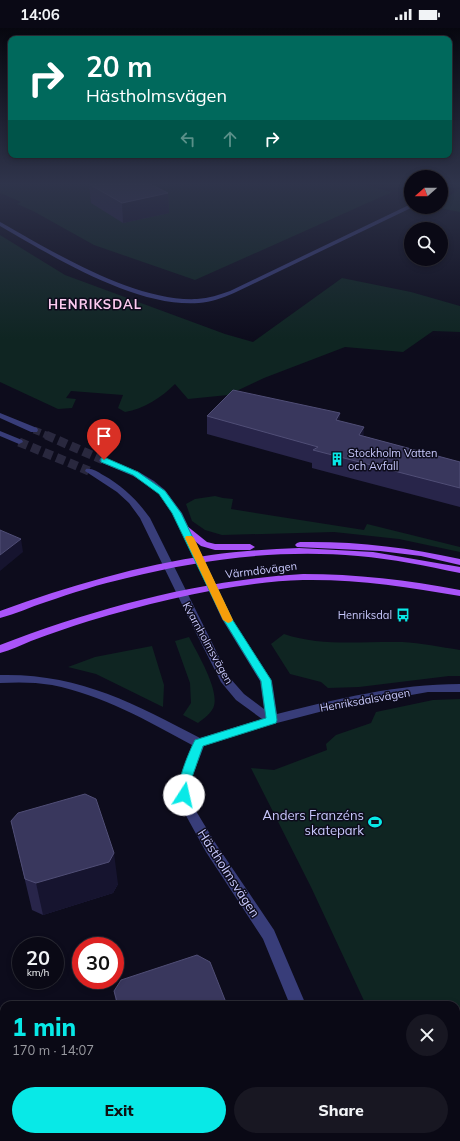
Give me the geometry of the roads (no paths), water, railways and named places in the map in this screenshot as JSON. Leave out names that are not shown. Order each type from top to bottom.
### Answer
[{"type":"main road","points":[[184,528],[204,544],[215,547],[326,544],[378,547],[436,556],[460,562]]},
{"type":"main road","name":"Värmdövägen","points":[[0,615],[67,591],[129,574],[166,565],[247,554],[296,551],[343,552],[388,556],[460,570]]},
{"type":"main road","name":"Värmdövägen","points":[[0,649],[83,619],[182,594],[251,582],[303,577],[370,579],[460,593]]},
{"type":"street","points":[[19,235],[59,258],[146,295],[170,300],[195,302],[211,299],[232,292],[351,235]]},
{"type":"street","points":[[0,415],[34,430]]},
{"type":"street","points":[[0,433],[19,442]]},
{"type":"street","points":[[0,679],[26,677],[60,683],[105,697],[199,743],[272,720],[266,680],[227,619],[177,513],[162,492],[136,474],[104,460]]},
{"type":"street","name":"Kvarnholmsvägen","points":[[89,471],[123,491],[134,502],[144,518],[166,565],[225,679],[240,697],[272,720]]},
{"type":"street","name":"Henriksdalsvägen","points":[[272,720],[327,706],[428,688],[460,688]]},
{"type":"street","name":"Hästholmsvägen","points":[[199,743],[184,783],[184,795],[190,812],[211,848],[269,935],[296,1001]]},
{"type":"tunnel","points":[[34,430],[49,436]]},
{"type":"tunnel","points":[[46,435],[103,460]]},
{"type":"tunnel","points":[[19,442],[89,471]]},
{"type":"place","name":"Stockholm Vatten och Avfall","points":[[337,459]]},
{"type":"place","name":"Henriksdal","points":[[403,615]]},
{"type":"place","name":"Anders Franzéns skatepark","points":[[375,822]]},
{"type":"district","name":"HENRIKSDAL","points":[[95,304]]}]
